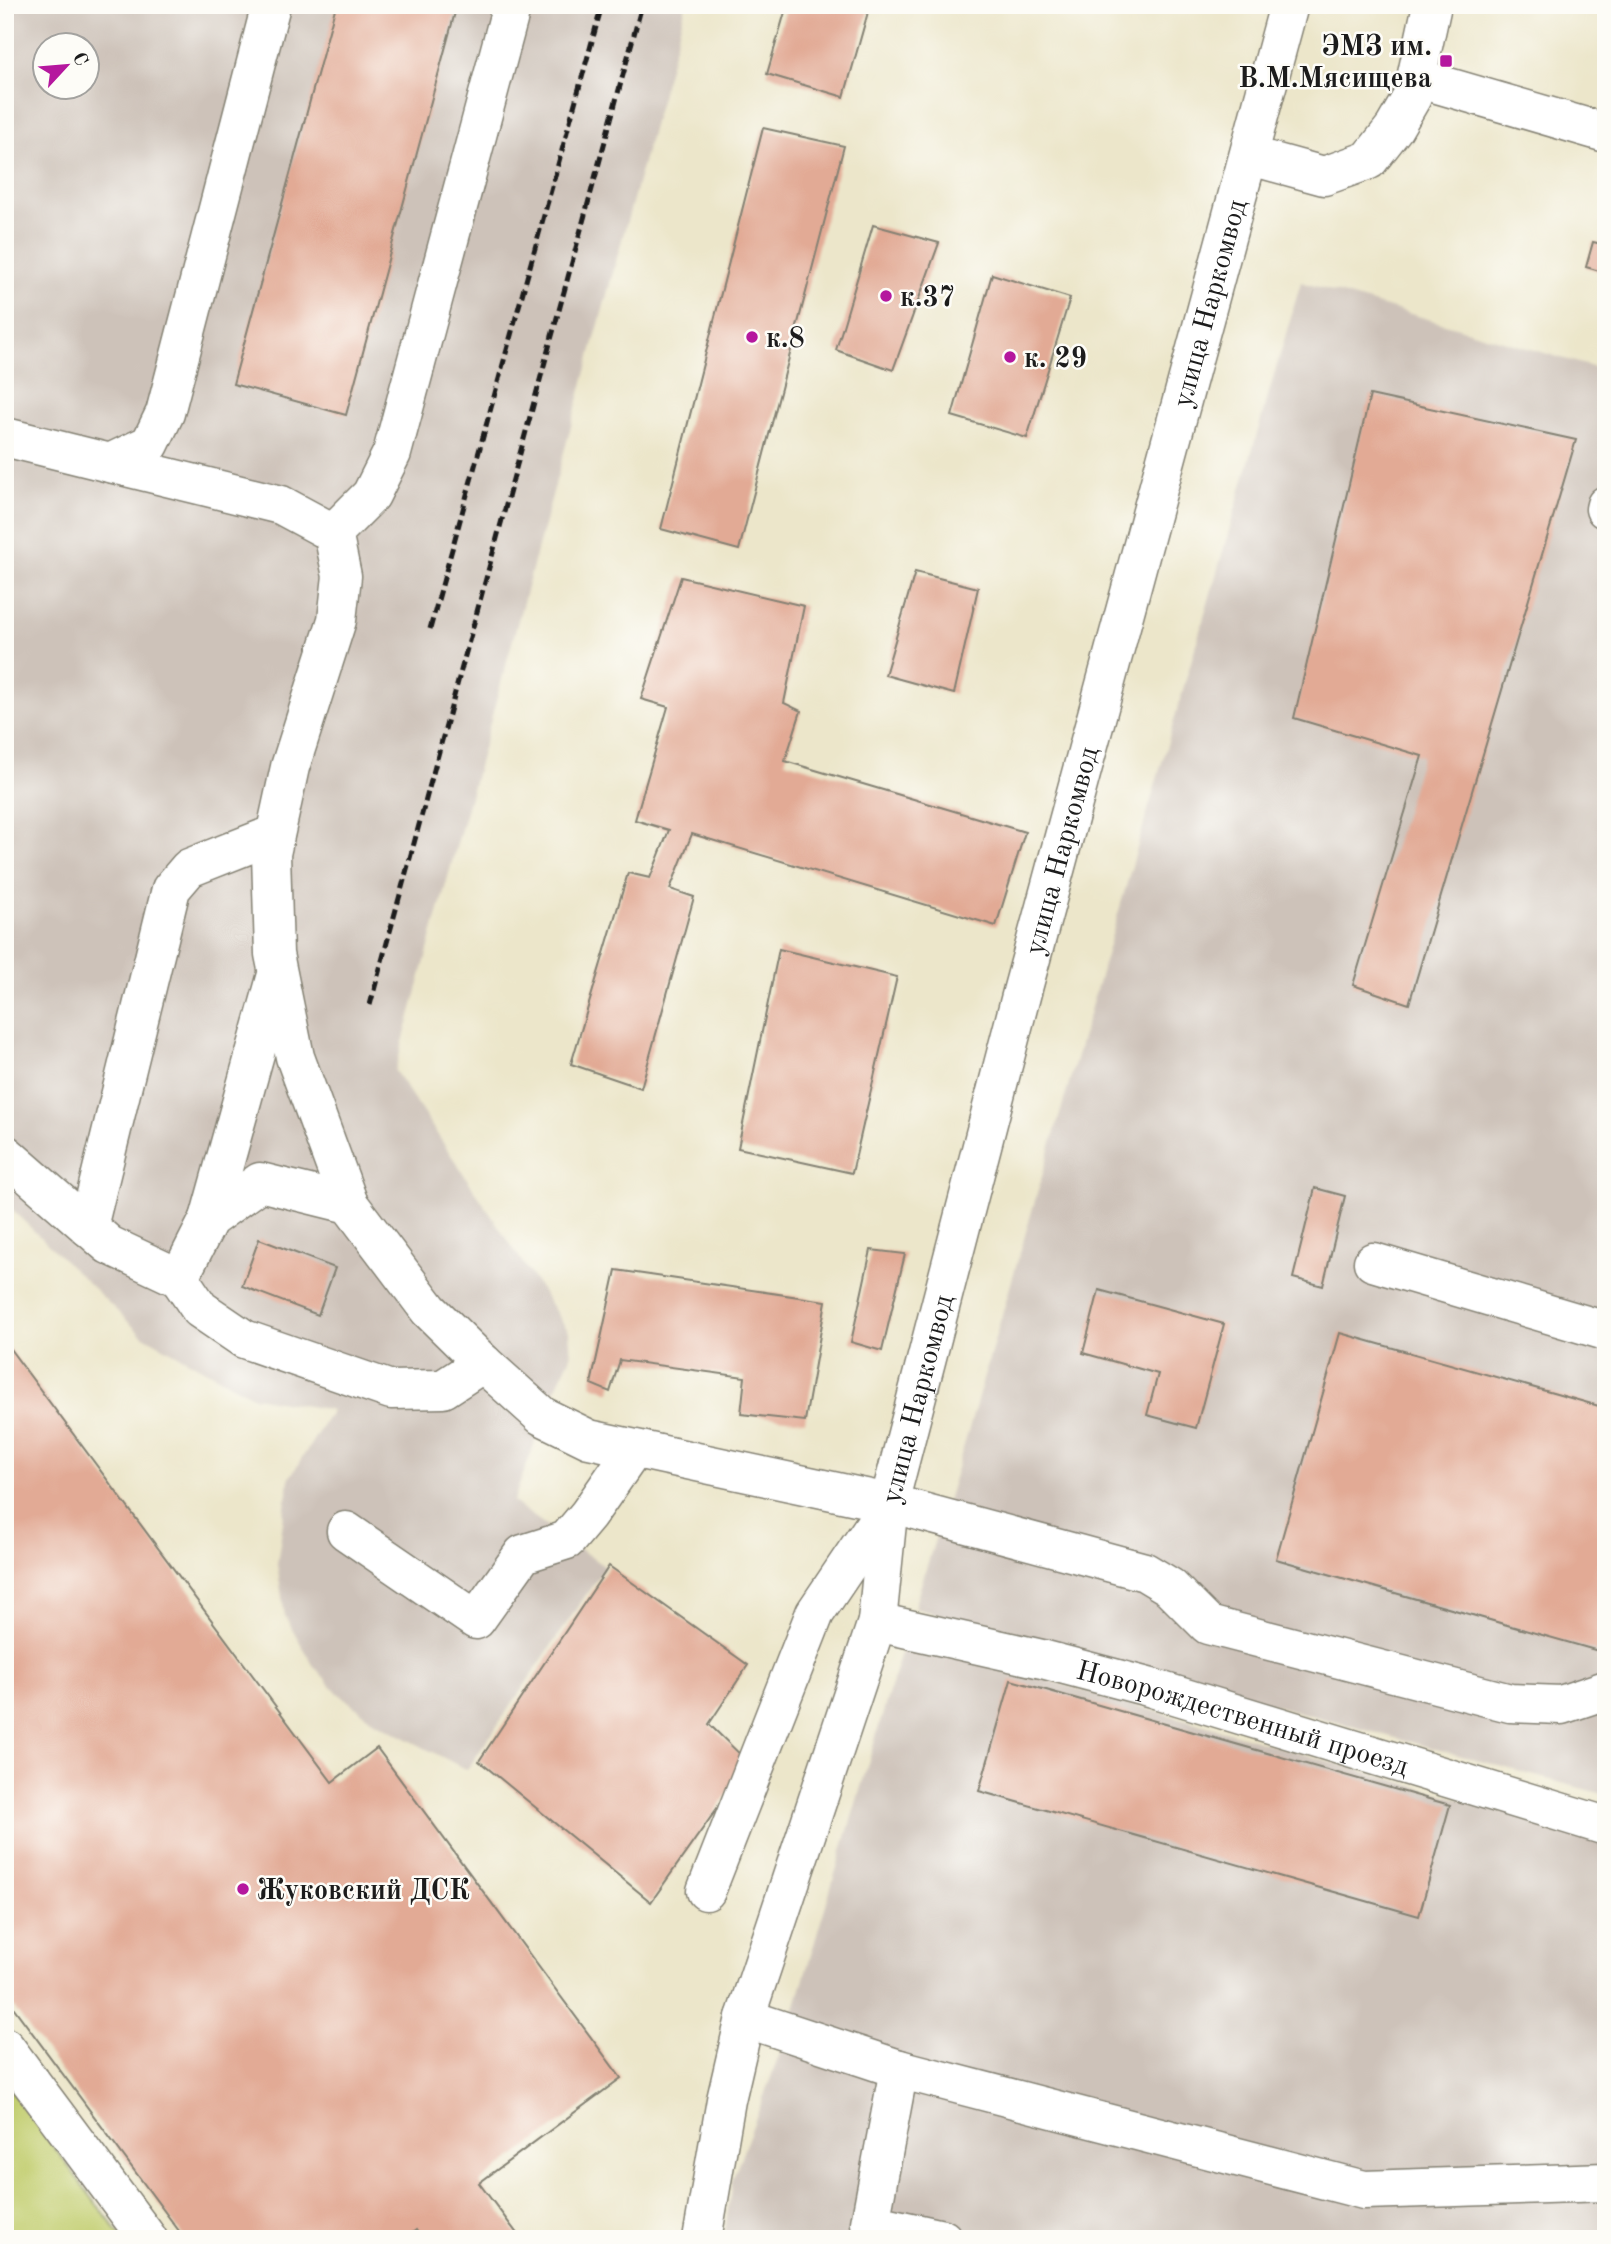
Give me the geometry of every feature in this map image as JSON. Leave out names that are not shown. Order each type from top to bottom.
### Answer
[{"type":"street","points":[[110,463],[150,444],[165,414],[271,5]]},
{"type":"street","points":[[333,533],[371,495],[392,453],[512,5]]},
{"type":"street","name":"улица Наркомвод","points":[[702,2239],[726,2100],[745,2018],[880,1664],[877,1622],[889,1503],[1022,992],[1251,156],[1289,5]]},
{"type":"street","points":[[1251,156],[1324,176],[1369,160],[1394,128],[1412,97],[1432,5]]},
{"type":"street","points":[[1417,78],[1606,133]]},
{"type":"street","points":[[5,437],[281,505],[333,533],[342,576],[337,620],[290,767],[271,854],[278,970],[295,1057],[349,1204],[429,1310],[542,1416],[589,1439],[889,1503],[1144,1573],[1170,1587],[1208,1625],[1510,1703],[1561,1705],[1606,1690]]},
{"type":"street","points":[[88,1227],[171,889],[189,868],[275,834]]},
{"type":"street","points":[[179,1278],[209,1219],[278,970]]},
{"type":"street","points":[[5,1154],[109,1245],[179,1278],[200,1309],[244,1339],[391,1390],[443,1389],[483,1363]]},
{"type":"street","points":[[209,1219],[260,1182],[349,1204]]},
{"type":"street","points":[[1373,1262],[1606,1331]]},
{"type":"street","points":[[346,1531],[476,1620],[523,1554],[567,1540],[589,1515],[634,1449]]},
{"type":"street","points":[[706,1891],[815,1613],[889,1503]]},
{"type":"street","name":"Новорождественный проезд","points":[[877,1622],[1042,1659],[1152,1688],[1606,1826]]},
{"type":"street","points":[[745,2018],[899,2068],[1364,2190],[1606,2182]]},
{"type":"street","points":[[5,2047],[148,2239]]},
{"type":"street","points":[[899,2068],[870,2223],[943,2239]]},
{"type":"shaded area","points":[[5,5],[686,5],[395,1071],[569,1332],[571,1356],[552,1396],[513,1502],[605,1567],[467,1770],[375,1722],[338,1693],[313,1665],[285,1616],[277,1564],[289,1479],[332,1410],[254,1397],[142,1335],[5,1203]]},
{"type":"shaded area","points":[[1301,282],[1606,371],[1606,1795],[914,1608],[966,1439]]},
{"type":"shaded area","points":[[905,1639],[1606,1841],[1606,2239],[724,2239],[732,2181],[788,2032]]},
{"type":"green space","points":[[5,2082],[123,2239],[5,2239]]},
{"type":"building","points":[[336,5],[457,5],[346,415],[233,384]]},
{"type":"building","points":[[787,5],[870,5],[844,97],[767,74]]},
{"type":"building","name":"к.8","points":[[763,128],[844,146],[739,550],[661,529]]},
{"type":"building","name":"к.37","points":[[873,225],[939,243],[893,370],[836,350]]},
{"type":"building","points":[[1593,242],[1606,245],[1606,273],[1586,267]]},
{"type":"building","name":"к. 29","points":[[992,274],[1070,298],[1027,438],[952,416]]},
{"type":"building","points":[[1370,395],[1576,440],[1409,1004],[1353,985],[1422,756],[1294,718]]},
{"type":"building","points":[[915,572],[978,588],[954,694],[885,675]]},
{"type":"building","points":[[681,577],[804,606],[784,703],[801,711],[785,761],[1025,832],[996,926],[692,834],[670,889],[694,897],[641,1088],[571,1064],[628,873],[650,878],[669,830],[635,820],[668,707],[641,699]]},
{"type":"building","points":[[779,949],[897,977],[852,1173],[738,1148]]},
{"type":"building","points":[[1315,1188],[1345,1196],[1323,1286],[1293,1278]]},
{"type":"building","points":[[259,1239],[335,1268],[318,1315],[242,1286]]},
{"type":"building","points":[[871,1250],[905,1254],[882,1351],[851,1342]]},
{"type":"building","points":[[616,1270],[826,1301],[805,1421],[741,1414],[745,1377],[620,1360],[610,1392],[591,1384]]},
{"type":"building","points":[[1099,1290],[1224,1324],[1196,1428],[1147,1415],[1158,1374],[1083,1353]]},
{"type":"building","points":[[1340,1333],[1606,1408],[1606,1640],[1602,1652],[1276,1559]]},
{"type":"building","name":"Жуковский ДСК","points":[[10,1349],[332,1782],[377,1748],[621,2078],[479,2183],[521,2239],[422,2239],[416,2230],[405,2239],[185,2239],[5,1996],[5,1352]]},
{"type":"building","points":[[609,1566],[748,1665],[709,1724],[749,1763],[651,1902],[479,1761]]},
{"type":"building","points":[[1011,1680],[1450,1805],[1419,1916],[979,1791]]},
{"type":"railway","points":[[430,629],[602,5]]},
{"type":"railway","points":[[370,1005],[642,5]]},
{"type":"place","name":"ЭМЗ им. В.М.Мясищева","points":[[1446,61]]},
{"type":"place","name":"к.37","points":[[886,296]]},
{"type":"place","name":"к.8","points":[[752,337]]},
{"type":"place","name":"к. 29","points":[[1010,357]]},
{"type":"place","name":"Жуковский ДСК","points":[[243,1889]]}]
